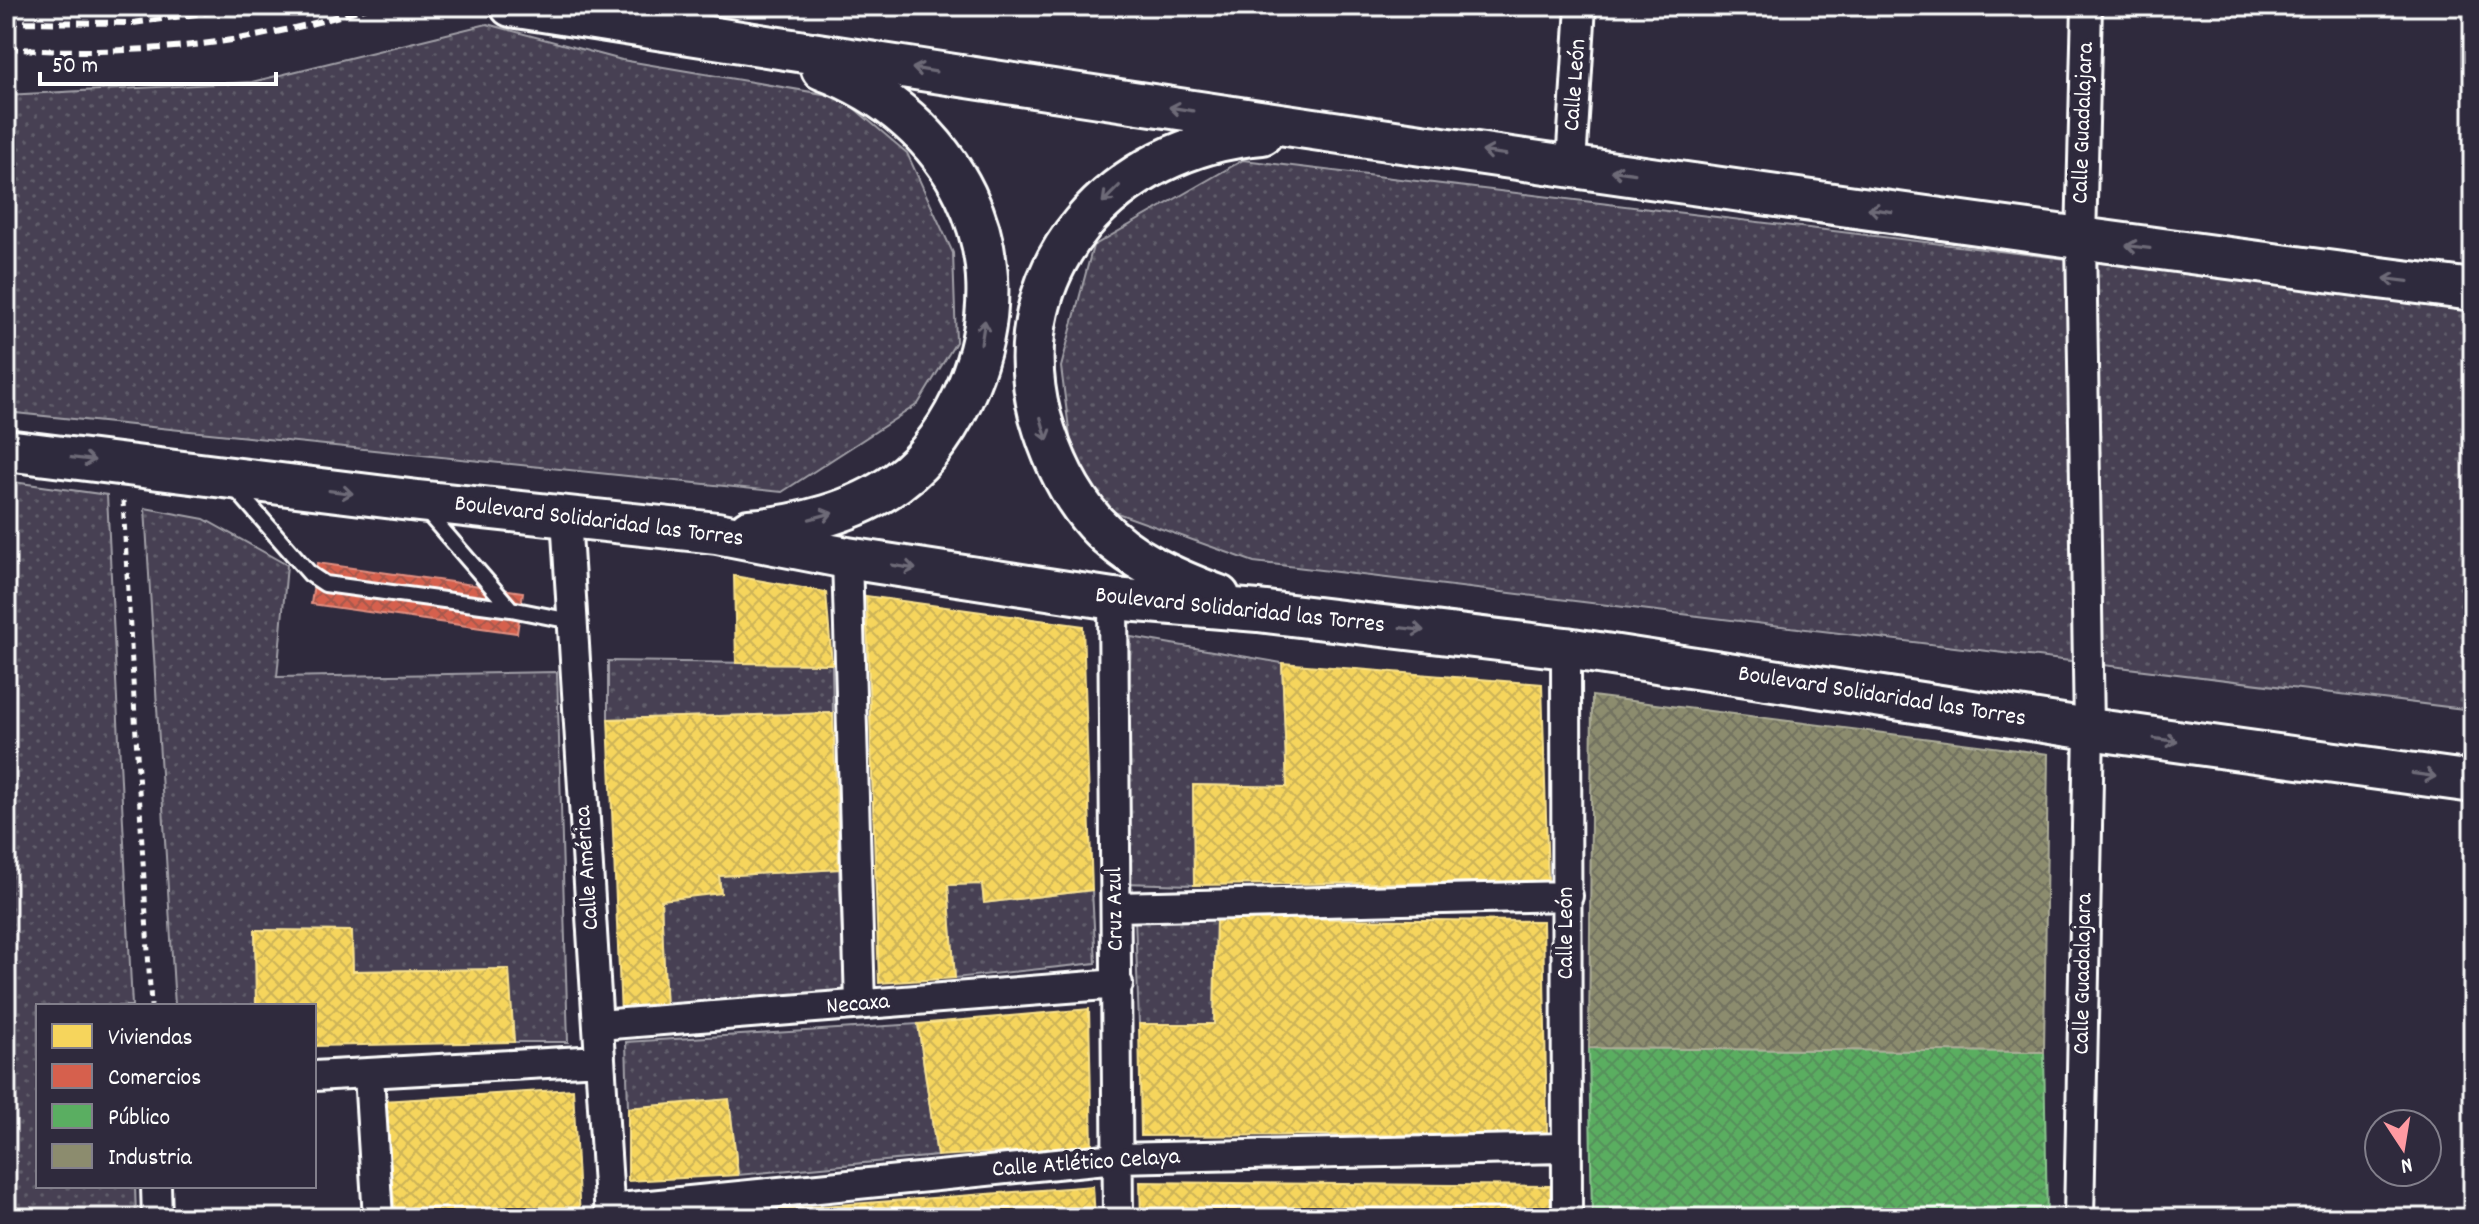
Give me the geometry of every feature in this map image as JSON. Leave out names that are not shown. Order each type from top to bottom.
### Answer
[{"type":"main road","points":[[511,6],[1313,130],[1571,164],[2081,239],[2473,290]]},
{"type":"main road","points":[[717,533],[786,525],[841,510],[899,481],[923,458],[960,404],[982,342],[987,308],[987,275],[973,209],[959,178],[916,125],[891,103],[864,87],[795,59],[733,41]]},
{"type":"main road","points":[[1258,611],[1149,566],[1121,547],[1078,502],[1046,437],[1031,372],[1031,336],[1037,304],[1062,254],[1082,226],[1125,181],[1173,153],[1207,143],[1235,136],[1313,130]]},
{"type":"main road","name":"Boulevard Solidaridad las Torres","points":[[6,450],[418,501],[717,533],[847,558],[1113,599],[1258,611],[1566,648],[2089,729],[2473,782]]},
{"type":"street","name":"Calle León","points":[[1571,164],[1581,6]]},
{"type":"street","name":"Calle Guadalajara","points":[[2079,1218],[2089,729],[2081,239],[2087,6]]},
{"type":"street","name":"Calle América","points":[[566,517],[610,1214]]},
{"type":"street","points":[[847,558],[860,1004]]},
{"type":"street","name":"Cruz Azul","points":[[1113,599],[1118,1218]]},
{"type":"street","name":"Calle León","points":[[1566,648],[1567,1218]]},
{"type":"street","points":[[1116,907],[1568,896]]},
{"type":"street","name":"Necaxa","points":[[599,1025],[1118,984]]},
{"type":"street","points":[[316,1076],[600,1060]]},
{"type":"street","points":[[369,1075],[378,1218]]},
{"type":"street","name":"Calle Atlético Celaya","points":[[610,1214],[1116,1158],[1565,1148]]},
{"type":"street","points":[[156,1188],[157,1218]]},
{"type":"lane","points":[[225,476],[310,574],[325,584],[511,609],[571,621]]},
{"type":"lane","points":[[418,501],[511,609]]},
{"type":"path","points":[[123,464],[151,1004]]},
{"type":"shaded area","points":[[487,24],[622,60],[841,97],[907,153],[953,253],[956,342],[918,404],[782,492],[6,412],[6,95],[252,82]]},
{"type":"shaded area","points":[[1243,160],[2473,308],[2473,710],[1254,562],[1078,499],[1061,367],[1093,246]]},
{"type":"shaded area","points":[[6,481],[107,495],[132,1004],[36,1004],[36,1188],[135,1188],[136,1218],[6,1218]]},
{"type":"shaded area","points":[[145,508],[204,519],[287,565],[277,677],[557,672],[568,1042],[514,1042],[508,969],[353,971],[351,931],[255,930],[256,1004],[175,1004]]},
{"type":"shaded area","points":[[1131,637],[1282,663],[1287,787],[1193,785],[1194,885],[1122,883]]},
{"type":"shaded area","points":[[608,661],[832,664],[833,713],[608,719]]},
{"type":"shaded area","points":[[839,869],[845,999],[666,1011],[661,900],[721,892],[719,876]]},
{"type":"shaded area","points":[[982,884],[984,903],[1092,890],[1096,963],[955,978],[948,885]]},
{"type":"shaded area","points":[[1135,918],[1216,918],[1214,1024],[1139,1024]]},
{"type":"shaded area","points":[[918,1024],[937,1156],[738,1175],[729,1100],[628,1108],[626,1042]]},
{"type":"building: Viviendas","points":[[734,576],[826,592],[832,664],[736,663]]},
{"type":"building: Viviendas","points":[[866,596],[1083,626],[1092,890],[984,903],[982,884],[948,885],[955,978],[879,983]]},
{"type":"building: Viviendas","points":[[1282,663],[1542,684],[1548,881],[1194,885],[1193,785],[1287,787]]},
{"type":"building: Viviendas","points":[[833,713],[839,869],[719,876],[721,893],[661,900],[666,1011],[621,1015],[608,719]]},
{"type":"building: Viviendas","points":[[1216,918],[1543,921],[1547,1134],[1141,1136],[1139,1024],[1214,1024]]},
{"type":"building: Viviendas","points":[[255,930],[352,931],[353,971],[509,969],[514,1042],[316,1046],[316,1004],[256,1004]]},
{"type":"building: Viviendas","points":[[1089,1009],[1092,1147],[937,1156],[918,1024]]},
{"type":"building: Viviendas","points":[[573,1089],[580,1218],[396,1218],[383,1101]]},
{"type":"building: Viviendas","points":[[729,1099],[738,1175],[628,1181],[628,1108]]},
{"type":"building: Viviendas","points":[[1140,1182],[1550,1186],[1551,1218],[1141,1218]]},
{"type":"building: Viviendas","points":[[1093,1186],[1095,1218],[689,1216]]},
{"type":"building: Comercios","points":[[317,563],[523,592],[517,633],[311,604]]},
{"type":"building: Público","points":[[1589,1048],[2044,1052],[2047,1218],[1592,1218]]},
{"type":"building: Industria","points":[[1592,696],[2048,754],[2044,1052],[1589,1048]]},
{"type":"railway","points":[[6,22],[133,23],[253,6]]},
{"type":"railway","points":[[6,48],[97,51],[190,45],[282,31],[370,6]]}]
